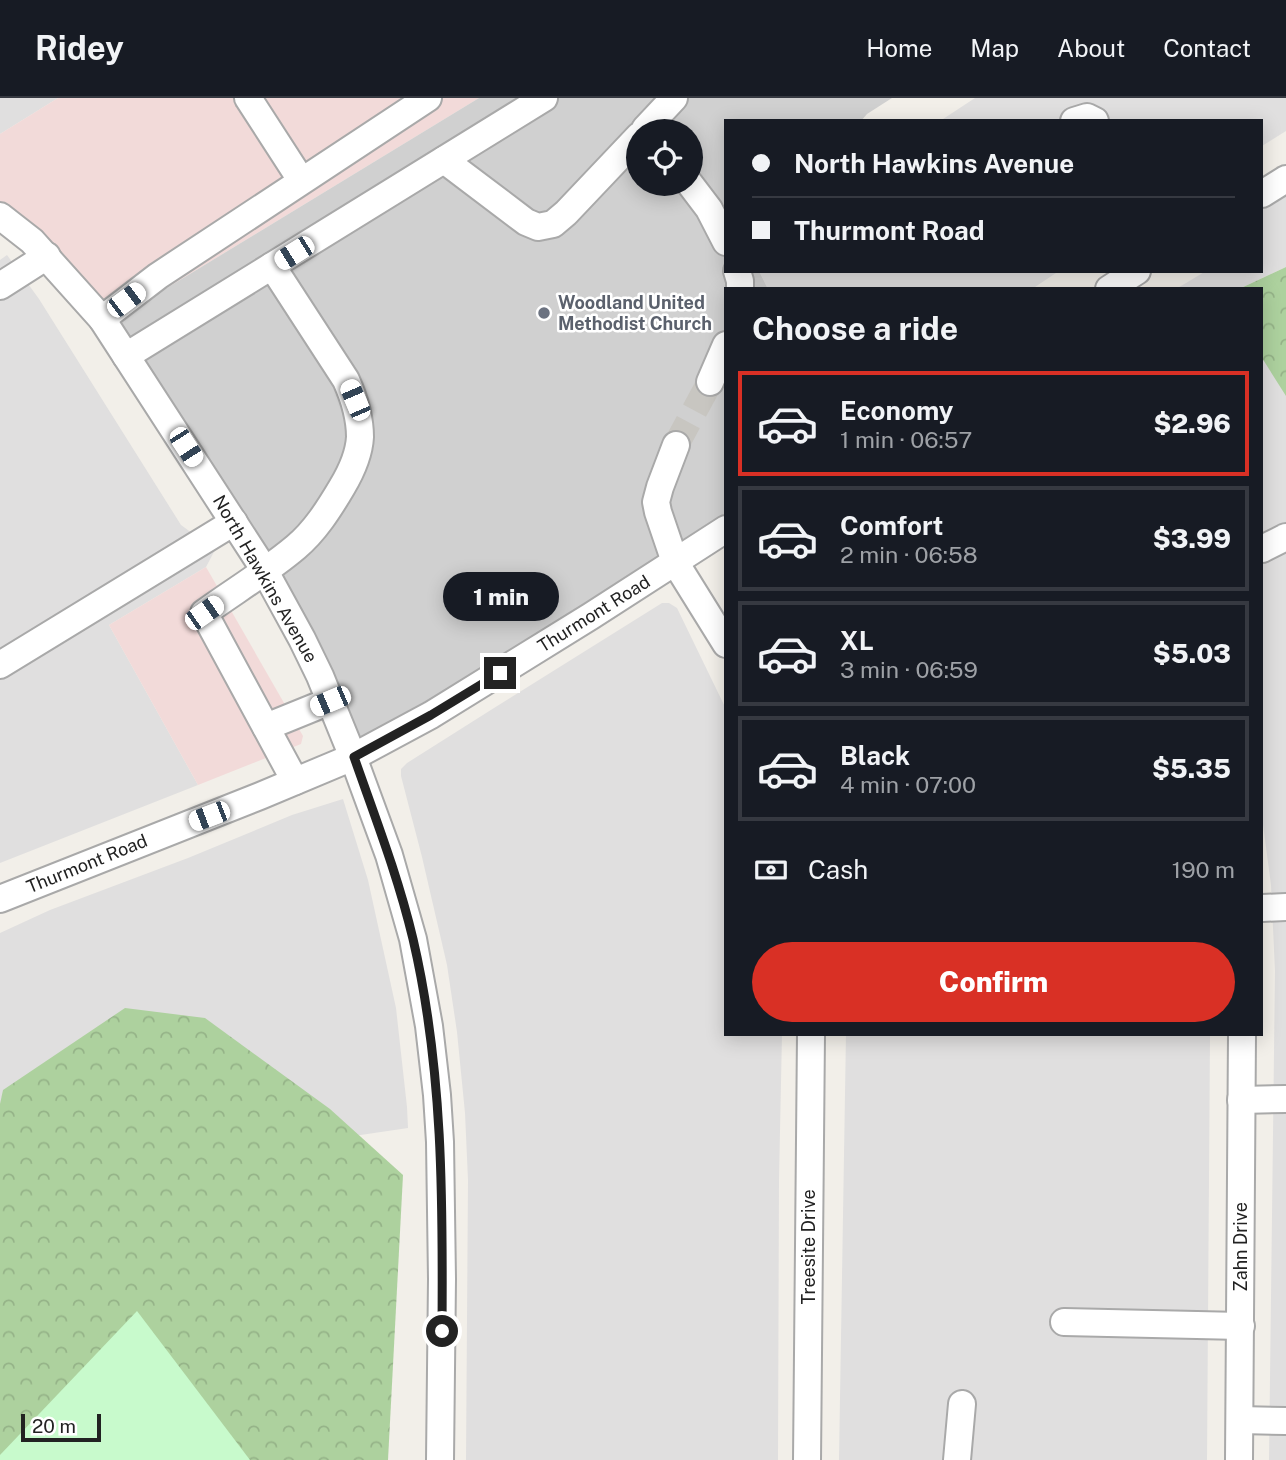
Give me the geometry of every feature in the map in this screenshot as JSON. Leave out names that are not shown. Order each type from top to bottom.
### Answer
[{"type":"street","points":[[248,98],[301,180]]},
{"type":"street","points":[[102,319],[158,276],[428,98]]},
{"type":"street","points":[[126,356],[544,98]]},
{"type":"street","points":[[655,119],[674,98]]},
{"type":"street","points":[[443,160],[526,222],[538,228],[553,224],[566,213],[626,150]]},
{"type":"street","points":[[1263,193],[1286,179]]},
{"type":"street","points":[[699,196],[724,239]]},
{"type":"street","name":"North Hawkins Avenue","points":[[0,216],[47,256],[102,319],[264,570],[302,639],[330,701],[354,757],[389,855],[413,939],[429,1026],[437,1095],[442,1279],[440,1460]]},
{"type":"street","points":[[0,286],[47,256]]},
{"type":"street","points":[[272,266],[346,380],[355,400],[360,439],[349,474],[317,525],[297,547],[204,613],[295,781]]},
{"type":"street","points":[[1112,287],[1135,273]]},
{"type":"street","points":[[710,382],[724,350]]},
{"type":"street","points":[[676,445],[656,502],[675,562],[724,641]]},
{"type":"street","points":[[0,665],[234,522]]},
{"type":"street","name":"Thurmont Road","points":[[0,899],[354,757],[431,715],[580,624],[724,530]]},
{"type":"street","points":[[1263,548],[1286,537]]},
{"type":"street","points":[[266,727],[330,701]]},
{"type":"street","points":[[1263,908],[1286,906]]},
{"type":"street","name":"Treesite Drive","points":[[807,1460],[810,1036]]},
{"type":"street","name":"Zahn Drive","points":[[1239,1460],[1242,1036]]},
{"type":"street","points":[[1241,1100],[1286,1099]]},
{"type":"street","points":[[1064,1322],[1241,1326]]},
{"type":"street","points":[[957,1460],[962,1404]]},
{"type":"street","points":[[1240,1420],[1286,1421]]},
{"type":"shaded area","points":[[0,98],[58,98],[0,134]]},
{"type":"shaded area","points":[[58,98],[479,98],[106,325],[0,216],[0,134]]},
{"type":"shaded area","points":[[479,98],[892,98],[863,119],[724,119],[724,273],[760,273],[767,287],[724,287],[724,530],[353,757],[320,676],[106,325]]},
{"type":"shaded area","points":[[975,98],[1286,98],[1286,131],[1263,145],[1263,119],[943,119]]},
{"type":"shaded area","points":[[1286,179],[1286,267],[1243,287],[1179,287],[1203,273],[1263,273],[1263,193]]},
{"type":"shaded area","points":[[7,255],[39,299],[181,525],[215,550],[206,567],[109,625],[198,785],[0,863],[0,260]]},
{"type":"shaded area","points":[[760,273],[1056,273],[1035,287],[767,287]]},
{"type":"shaded area","points":[[1263,334],[1286,368],[1286,1460],[1269,1460],[1275,971],[1271,885],[1263,825]]},
{"type":"shaded area","points":[[206,567],[303,736],[301,744],[198,785],[109,625]]},
{"type":"shaded area","points":[[662,603],[669,603],[677,608],[724,705],[724,1036],[782,1036],[778,1460],[466,1460],[468,1180],[465,1113],[447,965],[401,776],[401,769]]},
{"type":"shaded area","points":[[343,799],[368,880],[396,1008],[408,1128],[239,1153],[0,1435],[0,933],[50,910],[292,815]]},
{"type":"shaded area","points":[[846,1036],[1210,1036],[1207,1460],[839,1460]]},
{"type":"green space","points":[[1286,267],[1286,396],[1263,360],[1263,287],[1243,287]]},
{"type":"green space","points":[[125,1008],[205,1018],[330,1109],[403,1175],[388,1460],[0,1460],[0,1104],[3,1090]]},
{"type":"green space","points":[[137,1311],[250,1460],[0,1460],[0,1455]]},
{"type":"tunnel","points":[[676,445],[710,382]]},
{"type":"place","name":"Woodland United Methodist Church","points":[[544,313]]},
{"type":"route","points":[[442,1331],[440,1142],[429,1026],[413,939],[389,855],[354,757],[500,673]]}]
